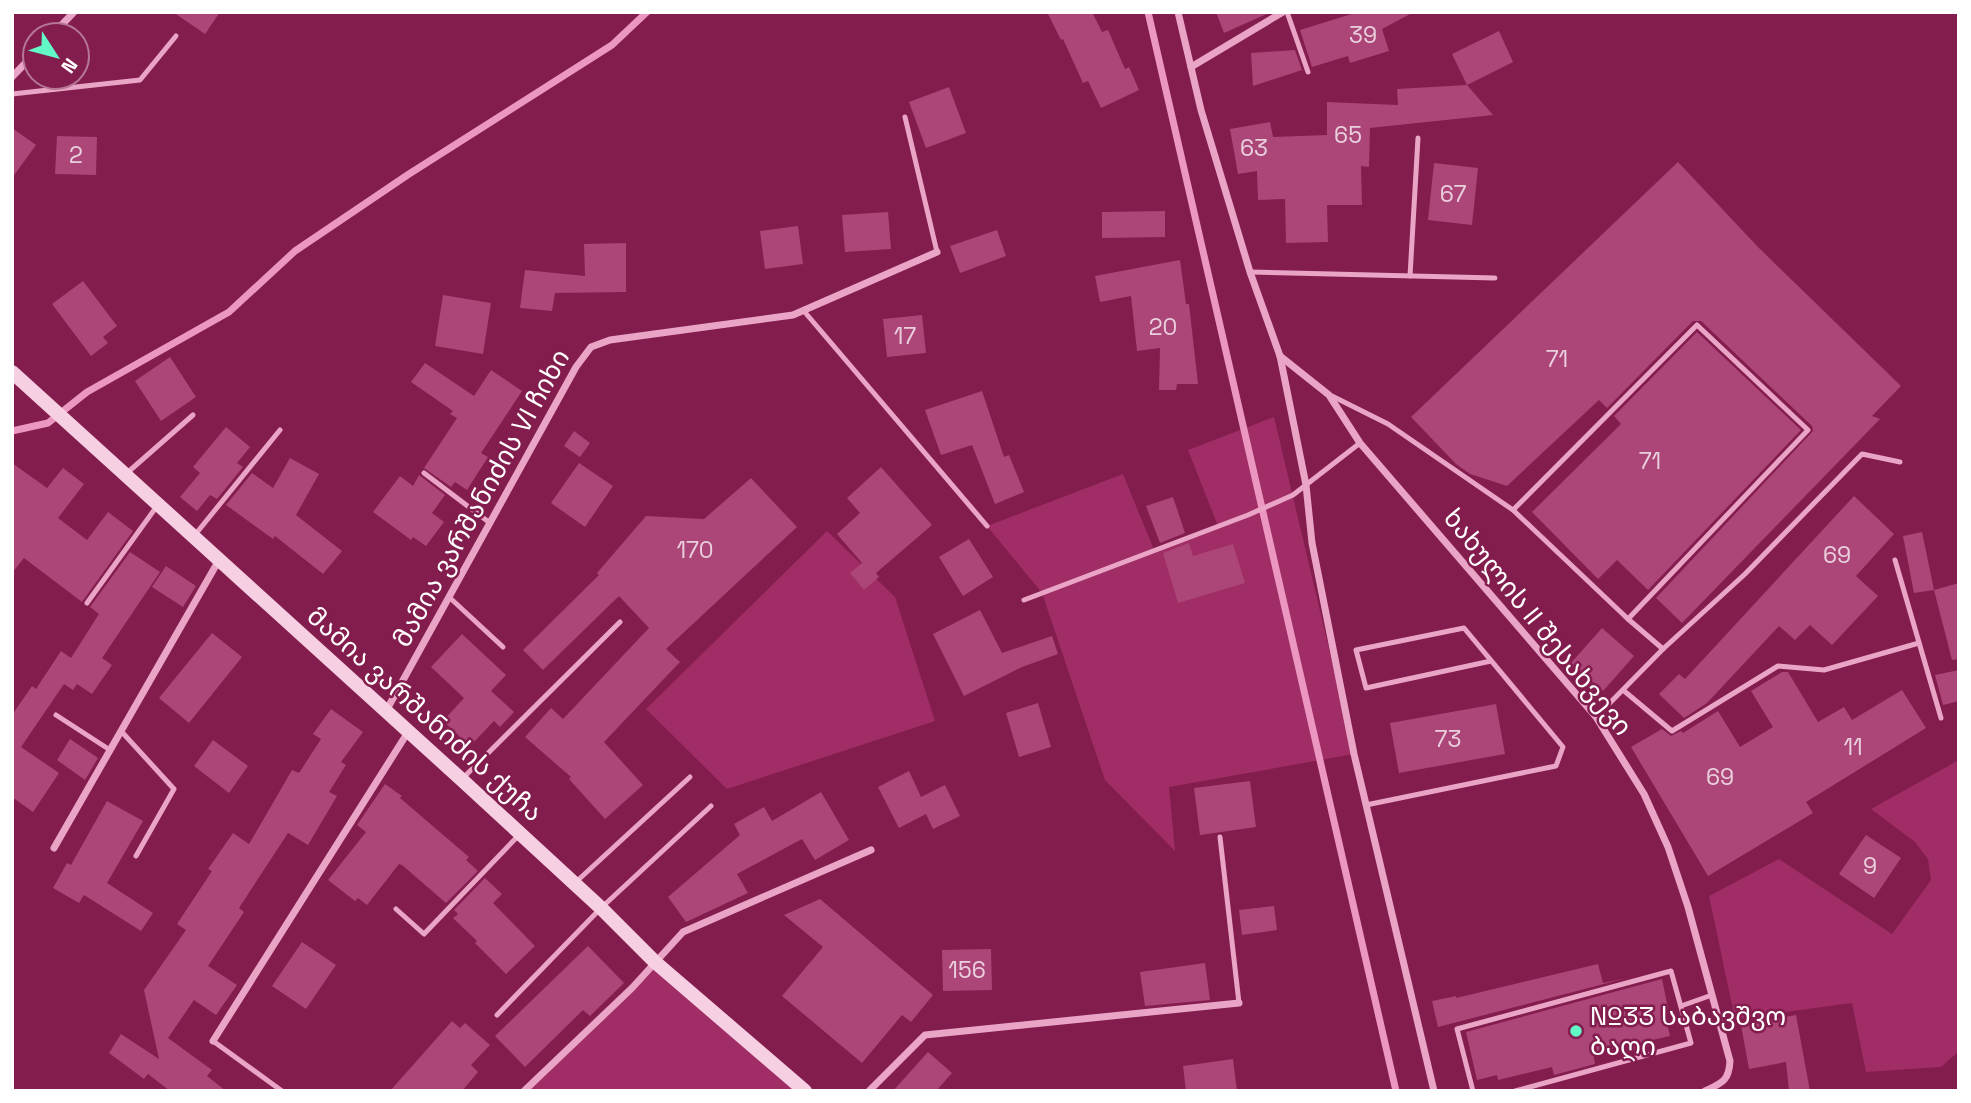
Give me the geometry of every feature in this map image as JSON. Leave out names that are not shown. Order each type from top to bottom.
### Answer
[{"type":"street","points":[[1178,12],[1201,110],[1250,272],[1280,356],[1306,485],[1312,543],[1366,805],[1434,1091]]},
{"type":"street","points":[[1191,67],[1285,12]]},
{"type":"street","name":"მამია ვარშანიძის VI ჩიხი","points":[[386,712],[576,367],[592,347],[610,340],[793,315],[937,252]]},
{"type":"street","name":"ხახულის II შესახვევი","points":[[1280,356],[1329,395],[1360,443],[1596,717],[1644,794],[1668,847],[1688,907],[1730,1061],[1730,1074],[1721,1083],[1705,1091]]},
{"type":"street","name":"მამია ვარშანიძის ქუჩა","points":[[12,372],[520,833],[655,962],[805,1091]]},
{"type":"street","points":[[54,848],[219,560]]},
{"type":"street","points":[[213,1041],[408,732]]},
{"type":"street","points":[[524,1091],[632,988],[683,932],[871,850]]},
{"type":"street","points":[[869,1091],[925,1035],[1239,1003]]},
{"type":"lane","points":[[1285,12],[1308,72]]},
{"type":"lane","points":[[12,94],[140,80],[176,36]]},
{"type":"lane","name":"მამია ვარშანიძის VI ჩიხი","points":[[905,117],[937,252]]},
{"type":"lane","points":[[1410,275],[1418,138]]},
{"type":"lane","points":[[1250,272],[1494,278]]},
{"type":"lane","points":[[803,310],[988,526]]},
{"type":"lane","points":[[1513,510],[1698,325],[1808,430],[1628,619]]},
{"type":"lane","points":[[1329,395],[1388,424],[1513,510],[1663,649]]},
{"type":"lane","points":[[124,475],[193,415]]},
{"type":"lane","points":[[193,537],[280,430]]},
{"type":"lane","points":[[1024,600],[1248,515],[1293,495],[1360,443]]},
{"type":"lane","points":[[1596,717],[1663,649],[1745,574],[1862,454],[1900,462]]},
{"type":"lane","points":[[424,473],[490,523]]},
{"type":"lane","points":[[87,603],[158,506]]},
{"type":"lane","points":[[1895,560],[1941,718]]},
{"type":"lane","points":[[449,597],[503,647]]},
{"type":"lane","points":[[462,780],[620,622]]},
{"type":"lane","points":[[1366,805],[1556,766],[1563,747],[1464,628],[1356,650],[1366,688],[1491,661]]},
{"type":"lane","points":[[1623,690],[1672,731],[1778,666],[1825,670],[1919,643]]},
{"type":"lane","points":[[57,715],[110,750]]},
{"type":"lane","points":[[121,731],[174,789],[136,856]]},
{"type":"lane","points":[[574,884],[690,777]]},
{"type":"lane","points":[[497,1015],[601,908],[711,806]]},
{"type":"lane","points":[[396,909],[424,934],[520,833]]},
{"type":"lane","points":[[1220,837],[1239,1003]]},
{"type":"lane","points":[[1473,1091],[1457,1029],[1671,971],[1691,1043],[1515,1091]]},
{"type":"lane","points":[[1681,1006],[1712,995]]},
{"type":"lane","points":[[213,1041],[282,1091]]},
{"type":"shaded area","points":[[1274,417],[1354,754],[1169,787],[1175,851],[1105,780],[1042,593],[987,526],[1123,474],[1154,550],[1218,526],[1188,450]]},
{"type":"shaded area","points":[[827,531],[895,597],[935,721],[727,789],[646,709]]},
{"type":"shaded area","points":[[1959,760],[1959,1051],[1941,1067],[1866,1072],[1852,1003],[1735,1019],[1709,896],[1779,859],[1892,934],[1931,880],[1928,859],[1915,842],[1871,809]]},
{"type":"shaded area","points":[[655,962],[805,1091],[524,1091]]},
{"type":"building","points":[[173,12],[220,12],[205,34]]},
{"type":"building","points":[[1047,12],[1092,12],[1102,32],[1108,30],[1125,69],[1129,67],[1139,90],[1101,108],[1088,81],[1083,83]]},
{"type":"building","points":[[1216,12],[1271,12],[1224,33]]},
{"type":"building","points":[[1358,12],[1414,12],[1382,29],[1389,51],[1350,63],[1348,56],[1312,67],[1300,30]]},
{"type":"building","points":[[1499,31],[1513,62],[1467,85],[1452,54]]},
{"type":"building","points":[[1295,50],[1302,70],[1253,86],[1251,53]]},
{"type":"building","points":[[1467,85],[1493,115],[1370,128],[1369,167],[1361,166],[1362,205],[1327,205],[1328,242],[1286,243],[1285,199],[1258,200],[1257,171],[1238,174],[1230,129],[1270,122],[1273,137],[1327,135],[1327,102],[1398,105],[1397,89]]},
{"type":"building","points":[[949,87],[966,133],[926,148],[909,102]]},
{"type":"building","points":[[12,128],[36,145],[12,178]]},
{"type":"building","points":[[57,136],[97,137],[96,175],[55,174]]},
{"type":"building","points":[[1678,162],[1758,247],[1901,386],[1872,416],[1880,419],[1682,623],[1656,598],[1813,431],[1812,426],[1701,321],[1693,321],[1607,408],[1599,400],[1507,486],[1470,474],[1456,464],[1411,417]]},
{"type":"building","points":[[1434,163],[1478,168],[1472,225],[1428,220]]},
{"type":"building","points":[[1165,211],[1165,237],[1102,238],[1102,212]]},
{"type":"building","points":[[888,212],[891,249],[845,252],[842,215]]},
{"type":"building","points":[[798,226],[803,264],[765,269],[760,231]]},
{"type":"building","points":[[997,230],[1006,256],[960,273],[950,246]]},
{"type":"building","points":[[626,243],[626,292],[555,293],[552,311],[520,308],[525,270],[585,276],[584,244]]},
{"type":"building","points":[[1180,260],[1186,304],[1189,304],[1198,384],[1177,384],[1176,390],[1159,390],[1160,348],[1137,351],[1131,296],[1100,302],[1095,276]]},
{"type":"building","points":[[83,281],[117,326],[103,337],[108,343],[91,356],[52,304]]},
{"type":"building","points":[[443,295],[491,303],[483,354],[435,346]]},
{"type":"building","points":[[922,315],[926,353],[887,357],[883,319]]},
{"type":"building","points":[[1697,332],[1801,430],[1648,590],[1617,560],[1598,579],[1532,512],[1621,424],[1614,416]]},
{"type":"building","points":[[170,357],[196,397],[161,421],[135,381]]},
{"type":"building","points":[[425,363],[474,396],[491,370],[522,391],[481,453],[488,457],[467,490],[455,482],[451,487],[424,468],[457,418],[450,414],[453,411],[411,382]]},
{"type":"building","points":[[982,391],[1004,457],[1009,455],[1024,492],[995,504],[972,445],[941,455],[925,410]]},
{"type":"building","points":[[226,427],[250,447],[237,463],[243,467],[217,499],[210,495],[197,511],[180,497],[200,473],[193,467]]},
{"type":"building","points":[[574,431],[590,443],[580,457],[564,446]]},
{"type":"building","points":[[290,458],[319,474],[296,515],[342,551],[323,574],[275,536],[273,539],[226,505],[252,473],[273,488]]},
{"type":"building","points":[[12,463],[47,488],[63,468],[84,484],[58,518],[87,540],[108,512],[133,531],[82,602],[24,558],[12,573]]},
{"type":"building","points":[[579,463],[613,486],[585,527],[551,503]]},
{"type":"building","points":[[881,467],[932,525],[876,573],[879,577],[864,590],[850,573],[862,563],[837,534],[860,513],[847,498]]},
{"type":"building","points":[[419,475],[445,495],[432,513],[444,522],[426,546],[413,537],[411,540],[373,512],[400,476],[413,486]]},
{"type":"building","points":[[751,478],[797,527],[666,649],[680,662],[604,742],[643,785],[605,819],[569,779],[571,777],[525,737],[551,708],[563,719],[649,628],[619,596],[543,670],[523,650],[599,575],[597,573],[646,516],[704,519]]},
{"type":"building","points":[[1854,496],[1894,534],[1856,576],[1878,596],[1832,645],[1810,625],[1795,640],[1779,626],[1707,703],[1684,718],[1659,694],[1679,674],[1685,679]]},
{"type":"building","points":[[1173,497],[1185,533],[1160,543],[1146,506]]},
{"type":"building","points":[[1922,532],[1934,590],[1914,593],[1903,536]]},
{"type":"building","points":[[969,539],[993,577],[963,596],[939,557]]},
{"type":"building","points":[[1189,543],[1193,556],[1233,544],[1245,583],[1178,603],[1163,553]]},
{"type":"building","points":[[130,552],[160,572],[102,658],[112,665],[92,694],[77,684],[73,690],[64,684],[21,747],[59,773],[33,812],[12,797],[12,715],[32,686],[36,689],[61,651],[71,658],[99,614],[90,607]]},
{"type":"building","points":[[166,566],[196,586],[183,607],[152,587]]},
{"type":"building","points":[[1959,583],[1959,659],[1952,660],[1934,590]]},
{"type":"building","points":[[980,610],[1002,653],[1052,636],[1058,654],[1022,667],[964,696],[933,634]]},
{"type":"building","points":[[1602,628],[1634,656],[1603,691],[1571,663]]},
{"type":"building","points":[[212,633],[242,657],[189,723],[159,698]]},
{"type":"building","points":[[462,634],[506,675],[491,691],[514,712],[500,727],[494,721],[470,746],[443,721],[464,698],[431,667]]},
{"type":"building","points":[[1959,670],[1959,701],[1943,705],[1935,675]]},
{"type":"building","points":[[1782,672],[1788,672],[1818,722],[1844,707],[1852,720],[1902,690],[1926,728],[1806,802],[1813,813],[1708,876],[1631,747],[1662,729],[1671,736],[1681,731],[1683,733],[1718,711],[1740,747],[1773,727],[1751,691]]},
{"type":"building","points":[[1038,703],[1051,747],[1019,757],[1006,713]]},
{"type":"building","points":[[1496,704],[1505,754],[1399,773],[1390,723]]},
{"type":"building","points":[[331,709],[363,732],[341,762],[346,765],[329,792],[337,796],[308,845],[288,833],[239,908],[244,912],[208,966],[237,985],[216,1015],[194,1000],[168,1038],[212,1070],[207,1076],[226,1091],[170,1091],[148,1074],[144,1079],[109,1053],[121,1034],[159,1059],[144,990],[186,930],[177,924],[212,871],[208,869],[233,833],[249,844],[292,770],[299,773],[321,739],[313,734]]},
{"type":"building","points":[[70,739],[98,758],[85,780],[57,760]]},
{"type":"building","points":[[213,740],[248,766],[229,793],[194,766]]},
{"type":"building","points":[[909,771],[921,797],[945,785],[960,816],[933,829],[926,814],[899,828],[878,787]]},
{"type":"building","points":[[1250,781],[1256,827],[1200,835],[1194,788]]},
{"type":"building","points":[[385,784],[469,857],[466,860],[478,871],[446,903],[399,864],[367,905],[358,898],[355,901],[328,880],[366,832],[357,825]]},
{"type":"building","points":[[821,792],[849,840],[815,860],[802,839],[737,874],[748,893],[686,922],[668,897],[740,835],[734,824],[764,807],[772,821]]},
{"type":"building","points":[[107,801],[143,821],[107,883],[153,913],[141,931],[84,895],[79,903],[53,888],[67,863],[71,865]]},
{"type":"building","points":[[1866,835],[1901,858],[1874,898],[1839,874]]},
{"type":"building","points":[[485,878],[502,894],[493,903],[535,946],[506,974],[453,918],[458,914],[454,910]]},
{"type":"building","points":[[820,899],[933,995],[911,1022],[902,1015],[862,1063],[782,996],[823,947],[784,915]]},
{"type":"building","points":[[1274,906],[1277,930],[1242,935],[1239,910]]},
{"type":"building","points":[[302,942],[336,965],[306,1009],[272,986]]},
{"type":"building","points":[[588,946],[624,983],[590,1016],[583,1010],[525,1067],[495,1036]]},
{"type":"building","points":[[991,949],[992,990],[943,991],[942,950]]},
{"type":"building","points":[[1205,963],[1210,1000],[1145,1006],[1140,972]]},
{"type":"building","points":[[1598,964],[1603,983],[1627,978],[1438,1027],[1432,1001],[1456,998]]},
{"type":"building","points":[[1662,979],[1669,1013],[1665,1014],[1670,1036],[1648,1041],[1649,1046],[1629,1051],[1628,1045],[1593,1053],[1595,1064],[1554,1075],[1552,1067],[1498,1080],[1497,1075],[1477,1080],[1466,1032]]},
{"type":"building","points":[[1796,1015],[1810,1091],[1789,1091],[1786,1062],[1749,1069],[1741,1025]]},
{"type":"building","points":[[452,1021],[460,1028],[465,1023],[490,1045],[471,1065],[478,1072],[462,1091],[390,1091]]},
{"type":"building","points":[[928,1052],[952,1073],[936,1091],[893,1091]]},
{"type":"building","points":[[1233,1059],[1237,1091],[1186,1091],[1183,1066]]},
{"type":"waterway","points":[[12,431],[48,423],[87,392],[229,312],[295,251],[409,174],[612,45],[647,12]]},
{"type":"waterway","points":[[1148,12],[1396,1091]]},
{"type":"place","name":"№33 საბავშვო ბაღი","points":[[1576,1031]]}]
